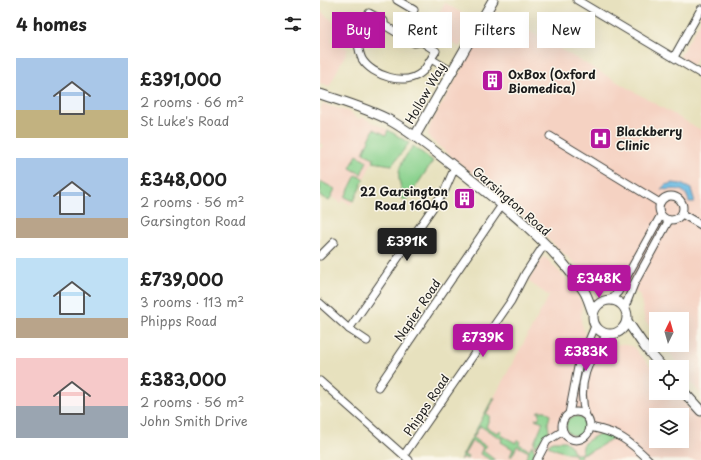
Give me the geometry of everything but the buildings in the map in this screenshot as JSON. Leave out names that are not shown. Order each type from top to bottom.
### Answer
[{"type":"main road","name":"Hollow Way","points":[[414,136],[493,0]]},
{"type":"main road","name":"Garsington Road","points":[[321,96],[375,113],[414,136],[455,167],[502,205],[568,270],[585,293],[593,313]]},
{"type":"main road","name":"Garsington Road","points":[[585,293],[600,303]]},
{"type":"main road","points":[[613,334],[623,329],[627,321],[628,314],[625,307],[619,302],[610,300],[600,303],[593,313],[595,326],[600,331],[613,334],[629,336],[645,347]]},
{"type":"main road","points":[[627,321],[656,360]]},
{"type":"main road","points":[[689,398],[701,411]]},
{"type":"street","points":[[397,0],[414,10]]},
{"type":"street","points":[[577,0],[701,74]]},
{"type":"street","points":[[674,57],[701,9]]},
{"type":"street","points":[[369,13],[384,21],[384,25],[414,43],[422,42],[436,51],[431,59],[422,72],[415,77],[397,79],[386,77],[374,72],[362,59],[357,38],[369,13]]},
{"type":"street","points":[[431,59],[451,72]]},
{"type":"street","points":[[550,136],[660,202]]},
{"type":"street","points":[[349,329],[445,190],[455,167]]},
{"type":"street","points":[[610,300],[618,292],[660,215],[660,202],[665,197],[676,197],[682,203],[682,214]]},
{"type":"street","name":"Napier Road","points":[[378,387],[502,205]]},
{"type":"street","points":[[660,215],[669,220],[676,219],[682,214]]},
{"type":"street","points":[[682,214],[701,225]]},
{"type":"street","points":[[625,307],[634,284],[669,220]]},
{"type":"street","points":[[320,256],[334,242]]},
{"type":"street","name":"Phipps Road","points":[[406,458],[511,301],[525,274],[544,245]]},
{"type":"street","points":[[320,303],[349,329],[367,341]]},
{"type":"street","points":[[595,326],[578,367],[569,414],[562,422],[563,431],[567,436],[579,440],[586,436],[590,427],[582,400],[584,376],[598,347],[613,334]]},
{"type":"street","points":[[320,381],[406,458]]},
{"type":"street","points":[[569,414],[576,412],[586,416]]},
{"type":"street","points":[[590,427],[611,432],[624,438],[649,460]]},
{"type":"street","points":[[537,460],[547,441],[563,431]]},
{"type":"shaded area","points":[[445,3],[460,12],[459,47],[452,43],[452,12],[440,12]]},
{"type":"shaded area","points":[[320,11],[332,20],[332,48],[348,49],[329,87],[320,83]]},
{"type":"shaded area","points":[[701,20],[701,51],[693,65],[679,57]]},
{"type":"shaded area","points":[[529,31],[537,36],[537,48],[558,48],[701,130],[701,394],[689,380],[689,360],[675,360],[670,352],[689,352],[689,312],[649,312],[649,326],[645,321],[640,295],[621,282],[613,284],[593,280],[507,202],[430,139],[428,134],[430,125],[473,48],[529,48]]},
{"type":"shaded area","points":[[323,104],[350,112],[356,118],[359,119],[362,117],[388,130],[351,205],[343,200],[341,203],[332,197],[329,201],[320,196],[320,150],[323,145],[320,143],[320,109]]},
{"type":"shaded area","points":[[543,257],[546,258],[567,280],[582,303],[581,321],[588,339],[605,348],[618,344],[632,346],[649,364],[649,400],[682,400],[701,421],[701,460],[460,460],[549,296],[528,281]]},
{"type":"green space","points":[[374,129],[386,135],[388,130],[409,143],[392,165],[373,162],[374,158],[363,153]]},
{"type":"green space","points":[[413,146],[433,161],[406,201],[401,198],[402,191],[399,179],[399,170]]},
{"type":"green space","points":[[357,155],[367,161],[361,174],[350,168]]},
{"type":"green space","points":[[356,175],[364,179],[354,201],[345,197]]},
{"type":"green space","points":[[320,181],[335,189],[329,201],[320,196]]},
{"type":"green space","points":[[493,398],[495,398],[486,414],[490,416],[486,427],[498,433],[500,430],[502,431],[501,435],[516,443],[518,439],[520,441],[519,444],[529,450],[532,445],[535,452],[531,460],[525,460],[529,452],[517,446],[512,456],[510,456],[513,449],[501,442],[502,439],[480,426],[473,438],[486,446],[483,451],[495,460],[491,460],[480,454],[483,447],[472,441],[464,455],[468,457],[467,459],[463,457],[460,460]]},
{"type":"green space","points":[[546,411],[550,415],[548,423],[549,432],[535,447],[534,443],[543,422],[535,419],[539,418],[540,413],[537,412]]},
{"type":"green space","points":[[576,416],[583,419],[586,426],[583,433],[576,436],[569,433],[566,426],[569,419]]},
{"type":"green space","points":[[600,433],[614,437],[597,448],[581,454],[584,443]]},
{"type":"green space","points":[[552,441],[565,441],[572,447],[574,454],[548,446]]},
{"type":"green space","points":[[574,454],[581,454],[580,458],[575,458]]},
{"type":"water","points":[[673,183],[681,184],[691,189],[695,202],[689,202],[687,196],[681,190],[661,189],[665,185]]},
{"type":"place","name":"OxBox (Oxford Biomedica)","points":[[492,81]]},
{"type":"place","name":"Blackberry Clinic","points":[[601,138]]},
{"type":"place","name":"22 Garsington Road 16040","points":[[464,198]]}]
